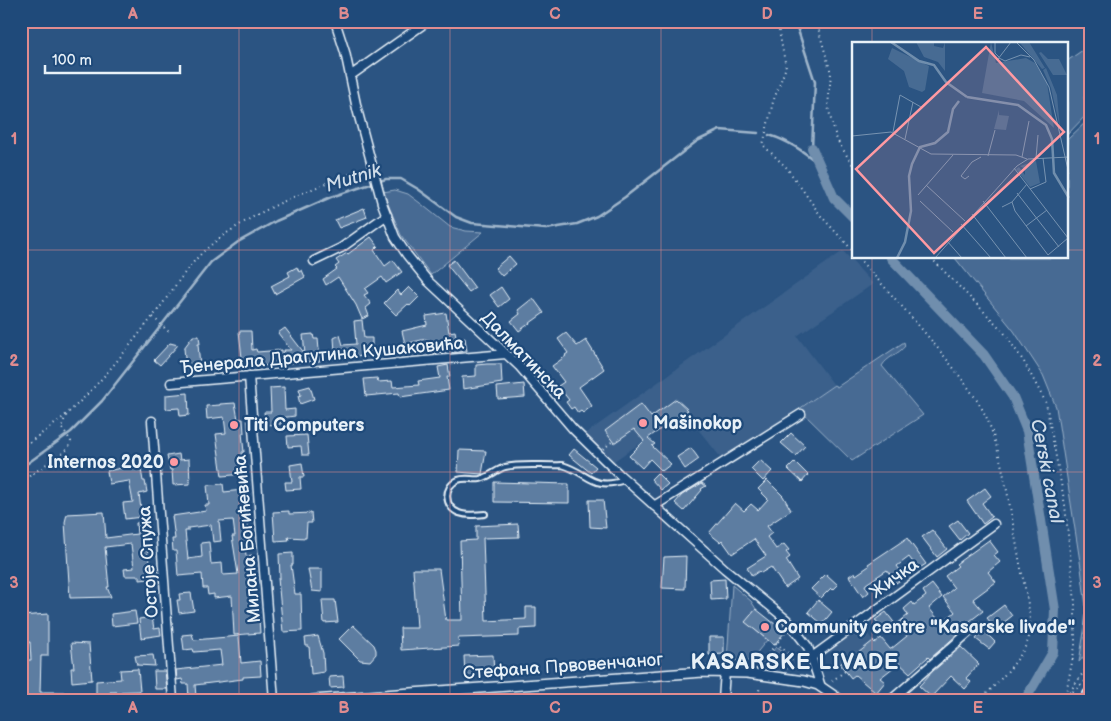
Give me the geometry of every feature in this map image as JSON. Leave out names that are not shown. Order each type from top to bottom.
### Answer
[{"type":"main road","points":[[1086,700],[1090,694]]},
{"type":"street","name":"Далматинска","points":[[335,21],[345,52],[378,192],[395,237],[408,255],[428,282],[519,366],[573,429],[625,480],[725,569],[792,625],[802,637],[812,657],[821,687]]},
{"type":"street","points":[[350,76],[428,21]]},
{"type":"street","points":[[314,261],[341,248],[386,215]]},
{"type":"street","name":"Ђенерала Драгутина Кушаковића","points":[[171,383],[506,354]]},
{"type":"street","name":"Милана Богићевића","points":[[249,376],[274,700]]},
{"type":"street","points":[[654,506],[802,414]]},
{"type":"street","name":"Остоје Спужа","points":[[152,421],[173,700]]},
{"type":"street","name":"Жичка","points":[[812,657],[994,524]]},
{"type":"street","points":[[891,700],[976,626]]},
{"type":"street","name":"Стефана Првовенчаног","points":[[313,700],[444,695],[703,672],[725,672],[804,681],[821,687],[840,700]]},
{"type":"street","points":[[723,700],[725,672]]},
{"type":"lane","points":[[485,514],[468,515],[454,510],[450,506],[447,496],[452,484],[462,479],[481,479],[505,467],[562,465],[570,467],[596,483],[608,485],[625,480]]},
{"type":"path","points":[[777,21],[786,67],[772,102],[762,145],[787,168],[821,216],[852,250]]},
{"type":"path","points":[[816,21],[831,73],[828,106],[832,124],[838,140],[852,164]]},
{"type":"path","points":[[21,448],[67,414],[92,389],[153,316],[192,263],[223,236],[273,207],[372,166]]},
{"type":"path","points":[[859,259],[945,357],[973,395],[988,420],[996,446],[1030,620],[1030,636],[1014,663],[981,700]]},
{"type":"path","points":[[931,259],[1003,330],[1028,369],[1046,403],[1065,505],[1075,602],[1075,647],[1065,699]]},
{"type":"path","points":[[153,316],[170,332]]},
{"type":"path","points":[[21,482],[68,449],[71,441],[61,427],[67,414]]},
{"type":"path","points":[[602,450],[613,441]]},
{"type":"path","points":[[759,665],[792,625]]},
{"type":"path","points":[[776,643],[793,657],[787,669]]},
{"type":"path","points":[[1065,699],[1090,663]]},
{"type":"path","points":[[832,681],[845,671]]},
{"type":"path","points":[[1065,699],[1090,677]]},
{"type":"path","points":[[757,700],[760,686]]},
{"type":"shaded area","points":[[1090,45],[1090,90],[1084,97],[1087,114],[1068,134],[1068,60]]},
{"type":"shaded area","points":[[1090,118],[1090,649],[1079,662],[1086,607],[1056,407],[1043,375],[1014,331],[956,259],[1068,259],[1068,139]]},
{"type":"shaded area","points":[[395,190],[408,194],[450,227],[466,231],[483,232],[431,275],[401,235],[383,192]]},
{"type":"shaded area","points":[[843,251],[873,284],[797,336],[834,385],[722,459],[685,413],[614,461],[585,434]]},
{"type":"shaded area","points":[[904,342],[905,346],[882,366],[923,415],[852,461],[799,409],[834,385],[837,387]]},
{"type":"shaded area","points":[[732,585],[751,601],[756,609],[746,622],[767,640],[750,661],[727,660]]},
{"type":"shaded area","points":[[862,626],[883,654],[851,678],[829,650]]},
{"type":"shaded area","points":[[776,647],[790,657],[785,667],[763,664]]},
{"type":"building","points":[[364,208],[367,217],[339,228],[335,220]]},
{"type":"building","points":[[371,237],[378,246],[374,250],[385,266],[393,260],[402,272],[386,283],[382,277],[365,289],[368,293],[364,295],[371,304],[366,308],[369,316],[362,319],[356,305],[338,277],[326,285],[323,279],[337,269],[335,267],[339,264],[336,260],[348,254]]},
{"type":"building","points":[[509,256],[516,264],[502,276],[495,268]]},
{"type":"building","points":[[454,260],[475,288],[469,292],[447,265]]},
{"type":"building","points":[[297,267],[299,272],[302,270],[305,277],[275,294],[271,286],[290,276],[288,272]]},
{"type":"building","points":[[409,287],[419,297],[410,306],[408,304],[396,315],[384,303],[397,290],[401,295]]},
{"type":"building","points":[[501,287],[509,299],[499,307],[490,295]]},
{"type":"building","points":[[533,298],[544,313],[519,331],[511,321],[520,314],[518,310]]},
{"type":"building","points":[[446,313],[449,332],[455,331],[457,340],[465,338],[467,351],[452,353],[452,350],[434,354],[433,347],[428,348],[426,339],[405,344],[402,331],[427,325],[426,316]]},
{"type":"building","points":[[362,320],[364,338],[372,338],[372,356],[339,357],[338,352],[335,352],[334,338],[340,335],[343,345],[356,344],[354,321]]},
{"type":"building","points":[[285,328],[305,354],[303,335],[313,334],[314,339],[318,339],[320,361],[288,363],[284,350],[291,350],[278,333]]},
{"type":"building","points":[[239,331],[251,331],[252,350],[256,349],[257,352],[282,350],[283,364],[243,367]]},
{"type":"building","points":[[566,333],[577,346],[586,340],[604,369],[579,387],[592,406],[583,413],[581,411],[578,413],[574,407],[571,409],[566,402],[569,400],[558,386],[564,382],[552,366],[568,353],[558,339]]},
{"type":"building","points":[[193,336],[199,336],[200,367],[186,369],[184,348]]},
{"type":"building","points":[[170,343],[178,345],[160,365],[154,360]]},
{"type":"building","points":[[501,364],[502,383],[463,389],[462,377],[476,376],[476,365]]},
{"type":"building","points":[[448,365],[450,377],[447,377],[449,390],[400,397],[399,393],[366,396],[364,379],[377,378],[378,382],[392,381],[393,387],[419,385],[418,381],[440,378],[438,367]]},
{"type":"building","points":[[524,384],[525,397],[498,399],[497,387]]},
{"type":"building","points":[[310,386],[314,399],[300,404],[298,396],[301,395],[299,389]]},
{"type":"building","points":[[284,387],[285,410],[295,409],[295,416],[280,418],[281,424],[266,425],[264,412],[271,412],[270,388]]},
{"type":"building","points":[[188,393],[189,415],[180,416],[179,408],[166,409],[166,395]]},
{"type":"building","name":"Mašinokop","points":[[676,399],[688,410],[648,438],[655,444],[652,446],[671,464],[662,471],[650,459],[642,468],[629,456],[644,441],[634,429],[614,443],[605,431],[641,404],[651,417]]},
{"type":"building","points":[[235,403],[238,419],[243,419],[244,452],[242,452],[244,474],[222,476],[216,434],[226,433],[224,417],[207,419],[206,406]]},
{"type":"building","points":[[791,433],[805,446],[796,456],[781,443]]},
{"type":"building","points":[[307,435],[309,455],[302,455],[301,446],[288,447],[287,436]]},
{"type":"building","points":[[691,448],[699,459],[685,469],[677,457]]},
{"type":"building","points":[[574,449],[596,467],[591,473],[569,455]]},
{"type":"building","points":[[459,450],[486,451],[482,474],[458,472]]},
{"type":"building","points":[[179,454],[180,460],[189,459],[190,484],[173,485],[172,470],[170,470],[167,456]]},
{"type":"building","points":[[760,460],[772,471],[763,481],[751,469]]},
{"type":"building","points":[[795,462],[808,475],[802,482],[788,469]]},
{"type":"building","points":[[302,463],[304,477],[300,477],[301,489],[286,490],[285,482],[292,482],[290,465]]},
{"type":"building","points":[[140,464],[147,492],[139,494],[142,517],[125,519],[123,503],[133,502],[129,481],[109,484],[107,471]]},
{"type":"building","points":[[657,473],[668,484],[661,490],[651,479]]},
{"type":"building","points":[[767,480],[783,496],[791,510],[767,526],[772,533],[767,537],[776,549],[784,544],[789,550],[786,552],[790,557],[786,560],[798,579],[785,588],[771,567],[761,573],[759,571],[752,576],[747,568],[766,556],[754,539],[732,554],[722,540],[720,542],[709,533],[735,503],[744,511],[751,504],[758,510],[768,499],[758,489]]},
{"type":"building","points":[[494,482],[569,484],[569,503],[494,502]]},
{"type":"building","points":[[702,483],[706,486],[701,489],[684,511],[675,503],[682,495]]},
{"type":"building","points":[[223,484],[224,492],[243,490],[250,544],[245,544],[246,556],[252,555],[252,564],[250,564],[255,618],[259,618],[260,633],[234,635],[232,596],[214,598],[214,594],[208,595],[207,588],[203,588],[202,574],[178,576],[176,551],[173,551],[172,539],[175,539],[172,516],[206,511],[205,505],[209,505],[207,485]],"holes":[[[233,520],[235,536],[232,536],[238,574],[223,575],[222,563],[211,564],[209,542],[201,543],[202,557],[188,559],[185,531],[188,531],[188,528],[211,525],[213,542],[221,541],[219,521]]]},
{"type":"building","points":[[985,488],[991,496],[982,503],[992,517],[983,524],[967,501]]},
{"type":"building","points":[[589,500],[603,500],[606,528],[590,527]]},
{"type":"building","points":[[289,511],[289,514],[311,513],[312,523],[307,523],[306,538],[288,537],[289,540],[275,541],[273,512]]},
{"type":"building","points":[[104,512],[106,538],[137,534],[136,523],[146,522],[147,535],[145,535],[151,575],[148,575],[149,579],[140,580],[140,576],[125,576],[124,569],[134,568],[131,544],[105,547],[109,587],[107,587],[111,597],[70,598],[65,522],[67,514]]},
{"type":"building","points":[[958,520],[968,533],[960,540],[949,526]]},
{"type":"building","points":[[518,524],[519,537],[483,538],[486,621],[526,619],[526,607],[536,607],[536,628],[519,629],[519,636],[458,638],[459,646],[401,650],[400,628],[417,628],[413,569],[439,569],[446,620],[462,620],[460,541],[476,540],[476,526]]},
{"type":"building","points":[[932,530],[947,549],[937,557],[922,537]]},
{"type":"building","points":[[907,538],[926,564],[918,569],[909,557],[897,566],[905,577],[896,583],[887,570],[866,584],[865,586],[869,592],[863,597],[849,576],[855,572],[856,575],[869,566],[868,564]]},
{"type":"building","points":[[989,540],[998,552],[994,555],[1000,562],[988,572],[996,582],[973,599],[983,611],[957,631],[959,633],[930,659],[928,657],[910,673],[899,663],[880,678],[885,682],[876,693],[855,675],[851,678],[840,664],[847,659],[848,661],[873,641],[875,643],[881,638],[891,649],[907,636],[897,624],[908,615],[904,609],[912,602],[914,605],[926,596],[923,591],[932,584],[942,597],[929,608],[941,623],[955,612],[943,597],[954,588],[945,576],[958,566],[956,564]]},
{"type":"building","points":[[293,553],[293,565],[291,565],[295,594],[301,594],[302,631],[283,632],[278,578],[280,578],[279,554]]},
{"type":"building","points":[[686,556],[685,589],[662,588],[664,557]]},
{"type":"building","points":[[308,569],[322,569],[322,592],[312,591]]},
{"type":"building","points":[[826,574],[838,585],[833,590],[831,588],[821,598],[811,589]]},
{"type":"building","points":[[725,579],[726,599],[711,600],[710,580]]},
{"type":"building","points":[[191,593],[194,611],[179,613],[177,600],[180,600],[179,594]]},
{"type":"building","points":[[322,600],[335,600],[338,622],[324,623]]},
{"type":"building","points":[[818,600],[832,612],[822,624],[808,612]]},
{"type":"building","points":[[1004,605],[1012,616],[988,635],[995,642],[989,649],[976,639],[991,623],[987,618]]},
{"type":"building","name":"Community centre \"Kasarske livade\"","points":[[756,609],[785,632],[774,645],[745,622]]},
{"type":"building","points":[[135,611],[137,623],[112,626],[111,614]]},
{"type":"building","points":[[886,612],[896,625],[885,634],[875,620]]},
{"type":"building","points":[[48,614],[48,656],[41,656],[40,692],[64,692],[64,700],[21,700],[21,660],[31,660],[30,642],[21,643],[21,616]]},
{"type":"building","points":[[152,617],[154,629],[160,628],[161,635],[141,638],[139,619]]},
{"type":"building","points":[[353,625],[374,645],[376,654],[370,661],[360,660],[339,639]]},
{"type":"building","points":[[192,634],[194,640],[239,636],[241,663],[260,661],[261,676],[195,685],[196,697],[189,698],[188,684],[183,684],[182,679],[177,680],[176,670],[222,665],[220,650],[194,652],[193,649],[184,650],[182,635]]},
{"type":"building","points":[[318,636],[323,653],[324,672],[311,674],[309,646],[306,646],[305,638]]},
{"type":"building","points":[[709,637],[724,637],[724,654],[709,655]]},
{"type":"building","points":[[71,643],[89,644],[92,680],[72,682],[71,668],[74,668]]},
{"type":"building","points":[[961,647],[979,664],[966,678],[971,682],[965,689],[951,676],[931,697],[919,686]]},
{"type":"building","points":[[153,655],[155,666],[137,665],[135,656]]},
{"type":"building","points":[[493,655],[494,674],[465,675],[464,656]]},
{"type":"building","points":[[138,669],[140,691],[110,692],[111,696],[96,696],[96,681],[121,679],[120,670]]},
{"type":"building","points":[[154,671],[165,671],[167,689],[155,689]]},
{"type":"building","points":[[343,676],[344,687],[330,688],[329,677]]},
{"type":"waterway","points":[[795,21],[815,82],[812,148]]},
{"type":"waterway","name":"Mutnik","points":[[21,468],[71,432],[102,401],[211,262],[238,242],[276,221],[331,197],[386,179],[401,179],[456,217],[472,223],[546,229],[577,224],[597,216],[625,197],[697,141],[720,130],[758,133]]},
{"type":"waterway","name":"Mutnik","points":[[769,135],[796,147],[819,164]]},
{"type":"waterway","name":"Cerski canal","points":[[812,148],[834,198],[852,216]]},
{"type":"waterway","name":"Cerski canal","points":[[892,259],[984,355],[1013,397],[1027,431],[1055,610],[1053,652],[1025,700]]},
{"type":"place","name":"Mašinokop","points":[[643,423]]},
{"type":"place","name":"Titi Computers","points":[[234,425]]},
{"type":"place","name":"Internos 2020","points":[[174,462]]},
{"type":"place","name":"Community centre \"Kasarske livade\"","points":[[765,627]]},
{"type":"district","name":"KASARSKE LIVADE","points":[[795,661]]}]
